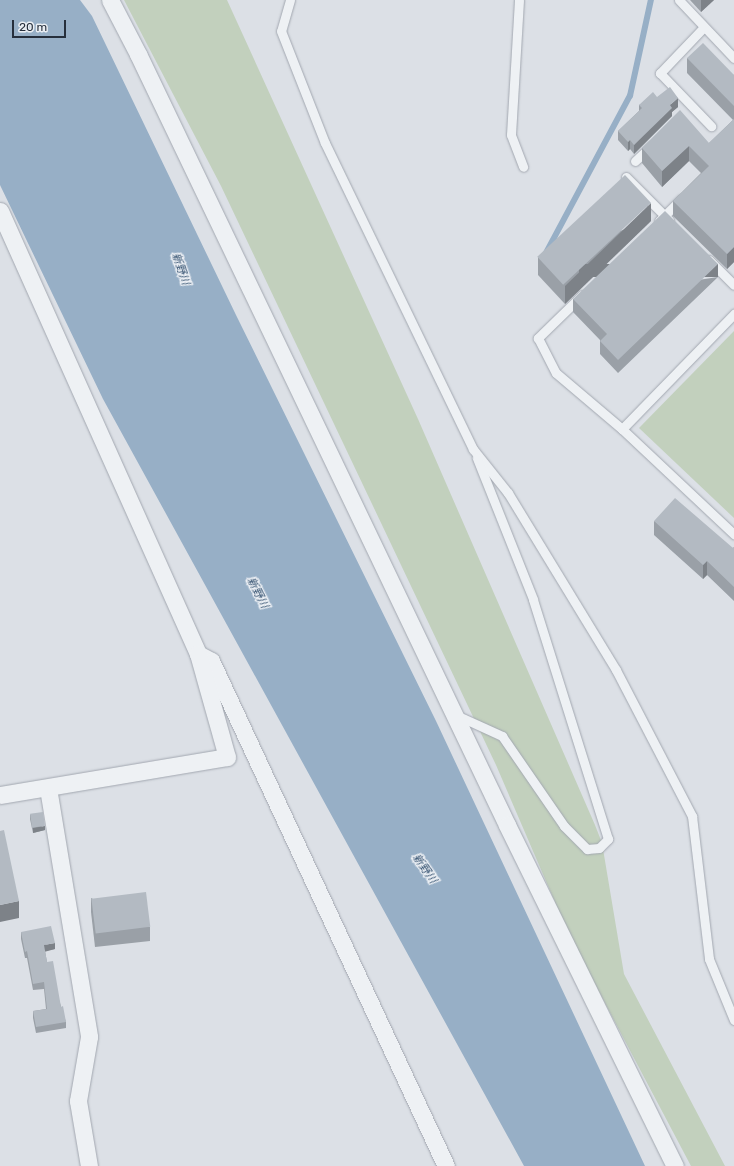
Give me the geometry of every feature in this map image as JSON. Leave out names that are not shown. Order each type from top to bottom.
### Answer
[{"type":"street","points":[[110,0],[138,54],[454,714],[674,1166]]},
{"type":"street","points":[[0,211],[198,654],[227,757],[0,795]]},
{"type":"street","points":[[198,654],[212,661],[446,1166]]},
{"type":"street","points":[[48,788],[89,1037],[78,1101],[88,1166]]},
{"type":"lane","points":[[290,0],[281,31],[325,143],[473,449],[533,599],[608,839],[599,848],[587,849],[564,826],[502,736],[454,714]]},
{"type":"lane","points":[[519,0],[511,135],[523,167]]},
{"type":"lane","points":[[678,0],[734,58]]},
{"type":"lane","points":[[704,27],[660,73],[689,109],[711,126]]},
{"type":"lane","points":[[635,161],[658,139]]},
{"type":"lane","points":[[619,182],[625,176],[675,226]]},
{"type":"lane","points":[[653,227],[689,190]]},
{"type":"lane","points":[[702,253],[734,285]]},
{"type":"lane","points":[[590,288],[538,338],[556,373],[622,429],[734,534]]},
{"type":"lane","points":[[622,429],[734,314]]},
{"type":"lane","points":[[473,449],[508,493],[616,670],[692,816],[709,959],[734,1022]]},
{"type":"green space","points":[[124,0],[227,0],[418,419],[595,825],[602,843],[624,974],[725,1166],[691,1166],[570,937],[496,765],[221,186]]},
{"type":"green space","points":[[734,331],[734,518],[639,428]]},
{"type":"water","name":"新野川","points":[[0,0],[80,0],[92,16],[236,315],[436,721],[645,1166],[524,1166],[103,399],[0,185]]},
{"type":"building","points":[[703,43],[734,75],[734,106],[687,58]]},
{"type":"building","points":[[670,87],[678,98],[670,105],[672,108],[634,145],[630,140],[628,142],[618,131],[642,108],[639,105],[653,92],[657,97]]},
{"type":"building","points":[[680,110],[709,143],[734,119],[734,247],[727,254],[673,201],[709,166],[689,146],[662,171],[642,148]]},
{"type":"building","points":[[625,175],[651,203],[563,285],[537,257]]},
{"type":"building","points":[[665,211],[718,264],[618,360],[600,341],[607,334],[573,299]]},
{"type":"building","points":[[675,498],[733,548],[734,547],[734,587],[707,561],[703,565],[654,521]]},
{"type":"building","points":[[43,812],[45,826],[32,828],[30,814]]},
{"type":"building","points":[[4,830],[19,901],[0,905],[0,831]]},
{"type":"building","points":[[146,892],[150,927],[96,933],[91,899]]},
{"type":"building","points":[[51,926],[55,943],[44,945],[47,962],[53,961],[61,1007],[63,1006],[66,1022],[36,1027],[33,1011],[47,1009],[44,982],[33,984],[27,951],[25,952],[21,932]]},
{"type":"waterway","points":[[546,253],[630,96],[651,0]]}]
